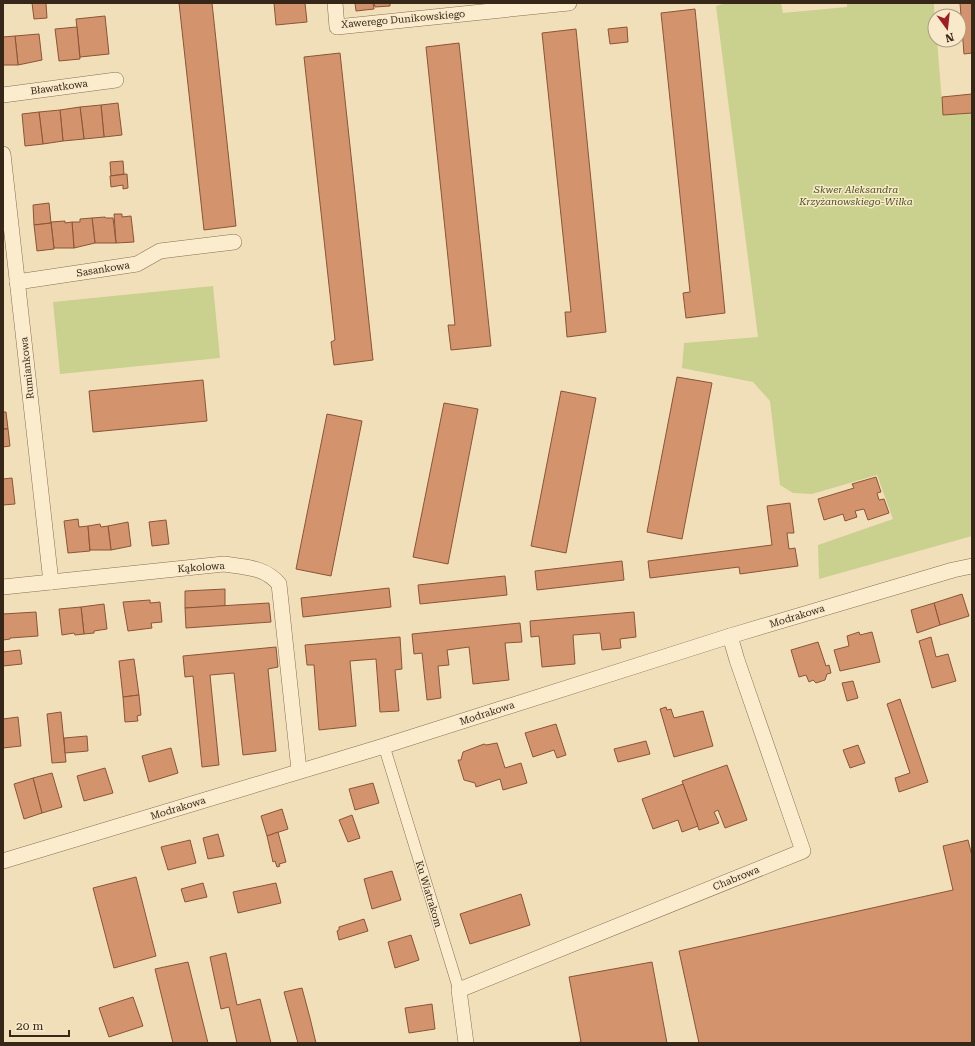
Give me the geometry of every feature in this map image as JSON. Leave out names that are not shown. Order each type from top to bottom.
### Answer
[{"type":"street","name":"Xawerego Dunikowskiego","points":[[335,3],[337,27],[515,6],[569,3]]},
{"type":"street","name":"Bławatkowa","points":[[3,95],[116,80]]},
{"type":"street","name":"Rumiankowa","points":[[3,154],[51,582]]},
{"type":"street","name":"Sasankowa","points":[[17,282],[137,264],[160,251],[234,242]]},
{"type":"street","name":"Kąkolowa","points":[[3,587],[224,564],[256,569],[272,575],[278,584],[280,592],[299,770]]},
{"type":"street","name":"Modrakowa","points":[[3,861],[299,770],[384,746],[730,636],[953,570],[972,566]]},
{"type":"street","name":"Chabrowa","points":[[459,990],[803,851],[730,636]]},
{"type":"street","name":"Ku Wiatrakom","points":[[384,746],[459,990],[466,1043]]},
{"type":"green space","name":"Skwer Aleksandra Krzyżanowskiego-Wilka","points":[[726,3],[781,3],[783,13],[847,7],[847,3],[934,3],[934,8],[927,8],[927,48],[938,48],[943,115],[972,113],[972,536],[819,579],[818,545],[893,519],[877,475],[812,494],[793,493],[780,485],[770,401],[753,382],[682,368],[684,343],[758,337],[716,6]]},
{"type":"green space","points":[[213,286],[220,358],[60,374],[53,302]]},
{"type":"building","points":[[32,3],[46,3],[47,18],[34,19]]},
{"type":"building","points":[[179,3],[212,3],[236,226],[204,230]]},
{"type":"building","points":[[274,3],[305,3],[307,22],[276,25]]},
{"type":"building","points":[[355,3],[373,3],[374,9],[356,11]]},
{"type":"building","points":[[374,3],[390,3],[390,6],[375,7]]},
{"type":"building","points":[[960,3],[972,3],[972,53],[964,54],[964,48],[967,48],[967,8],[960,8]]},
{"type":"building","points":[[695,9],[725,313],[686,318],[683,293],[690,292],[661,13]]},
{"type":"building","points":[[105,16],[109,54],[80,57],[76,19]]},
{"type":"building","points":[[77,27],[80,59],[59,61],[55,29]]},
{"type":"building","points":[[627,27],[628,42],[610,44],[608,29]]},
{"type":"building","points":[[576,29],[606,332],[567,337],[565,312],[571,312],[542,33]]},
{"type":"building","points":[[39,34],[42,60],[18,65],[15,36]]},
{"type":"building","points":[[15,36],[18,65],[3,65],[3,37]]},
{"type":"building","points":[[459,43],[491,346],[451,350],[448,325],[455,325],[426,47]]},
{"type":"building","points":[[340,53],[373,360],[334,365],[331,342],[335,340],[304,57]]},
{"type":"building","points":[[972,94],[972,113],[943,115],[942,97]]},
{"type":"building","points":[[118,103],[122,135],[104,137],[101,105]]},
{"type":"building","points":[[101,105],[104,137],[84,139],[80,107]]},
{"type":"building","points":[[80,107],[84,139],[63,141],[60,110]]},
{"type":"building","points":[[60,110],[63,141],[43,144],[39,112]]},
{"type":"building","points":[[39,112],[43,144],[25,146],[22,114]]},
{"type":"building","points":[[123,161],[124,174],[111,176],[110,162]]},
{"type":"building","points":[[127,174],[128,188],[123,189],[123,185],[111,187],[110,176]]},
{"type":"building","points":[[49,203],[51,223],[34,225],[33,205]]},
{"type":"building","points":[[114,214],[122,214],[122,217],[131,216],[134,242],[116,243]]},
{"type":"building","points":[[92,218],[113,218],[116,243],[95,243]]},
{"type":"building","points":[[92,218],[95,243],[74,248],[72,222],[80,222],[80,219]]},
{"type":"building","points":[[65,221],[65,223],[72,222],[74,248],[54,248],[51,222]]},
{"type":"building","points":[[51,223],[54,249],[37,251],[34,225]]},
{"type":"building","points":[[677,377],[712,383],[682,539],[647,532]]},
{"type":"building","points":[[203,380],[207,421],[93,432],[89,391]]},
{"type":"building","points":[[561,391],[596,398],[566,553],[531,546]]},
{"type":"building","points":[[444,403],[478,409],[448,564],[413,557]]},
{"type":"building","points":[[3,412],[6,412],[8,429],[3,429]]},
{"type":"building","points":[[327,414],[362,421],[331,576],[296,569]]},
{"type":"building","points":[[3,429],[8,429],[10,446],[3,447]]},
{"type":"building","points":[[876,477],[881,492],[877,493],[879,500],[884,499],[889,513],[868,520],[864,509],[855,511],[857,517],[845,521],[843,514],[824,520],[818,499],[854,488],[852,484]]},
{"type":"building","points":[[12,478],[15,504],[3,505],[3,479]]},
{"type":"building","points":[[790,503],[794,533],[787,533],[789,549],[795,548],[798,566],[740,574],[739,567],[650,578],[648,561],[772,545],[767,506]]},
{"type":"building","points":[[78,519],[79,527],[88,526],[90,551],[68,553],[64,521]]},
{"type":"building","points":[[166,520],[169,544],[152,546],[149,522]]},
{"type":"building","points":[[128,522],[131,546],[111,550],[108,526]]},
{"type":"building","points":[[100,524],[101,527],[108,526],[111,550],[90,550],[88,526]]},
{"type":"building","points":[[622,561],[624,580],[537,590],[535,571]]},
{"type":"building","points":[[505,576],[507,595],[420,604],[418,585]]},
{"type":"building","points":[[389,588],[391,607],[303,617],[301,598]]},
{"type":"building","points":[[225,589],[225,606],[185,608],[185,591]]},
{"type":"building","points":[[962,594],[969,616],[940,625],[934,603]]},
{"type":"building","points":[[150,600],[150,603],[160,602],[162,622],[151,623],[152,628],[128,631],[123,602]]},
{"type":"building","points":[[269,603],[271,622],[186,628],[185,608]]},
{"type":"building","points":[[934,603],[940,625],[917,633],[911,610]]},
{"type":"building","points":[[104,604],[107,629],[84,634],[81,607]]},
{"type":"building","points":[[81,607],[84,634],[75,635],[74,633],[62,635],[59,609]]},
{"type":"building","points":[[36,612],[38,636],[3,640],[3,614]]},
{"type":"building","points":[[634,612],[636,637],[620,639],[621,648],[602,650],[600,633],[573,635],[575,664],[542,667],[539,636],[531,637],[530,621]]},
{"type":"building","points":[[520,623],[522,642],[505,643],[509,680],[473,684],[469,647],[447,650],[449,665],[438,666],[441,698],[427,700],[422,653],[414,654],[412,634]]},
{"type":"building","points":[[859,632],[860,635],[872,632],[880,662],[840,671],[834,650],[849,646],[847,636]]},
{"type":"building","points":[[400,637],[402,669],[395,670],[399,711],[380,712],[376,659],[350,661],[356,726],[319,730],[314,665],[307,665],[305,645]]},
{"type":"building","points":[[931,637],[936,657],[948,654],[956,681],[932,688],[919,641]]},
{"type":"building","points":[[818,642],[826,666],[829,665],[831,673],[827,674],[825,680],[816,683],[813,680],[809,682],[806,675],[799,677],[791,650]]},
{"type":"building","points":[[276,647],[278,667],[268,669],[276,751],[243,755],[234,673],[210,675],[219,765],[202,767],[193,676],[185,677],[183,656]]},
{"type":"building","points":[[20,650],[22,664],[3,666],[3,652]]},
{"type":"building","points":[[134,659],[139,695],[123,697],[119,661]]},
{"type":"building","points":[[853,681],[858,698],[847,701],[842,683]]},
{"type":"building","points":[[139,695],[141,715],[137,716],[138,721],[125,722],[123,697]]},
{"type":"building","points":[[900,699],[928,782],[899,792],[895,778],[910,773],[887,704]]},
{"type":"building","points":[[666,707],[667,710],[671,709],[674,718],[703,711],[713,746],[674,757],[660,709]]},
{"type":"building","points":[[61,712],[66,762],[52,763],[47,714]]},
{"type":"building","points":[[18,717],[21,746],[3,748],[3,719]]},
{"type":"building","points":[[556,724],[566,755],[557,758],[554,750],[533,757],[525,733]]},
{"type":"building","points":[[87,736],[88,751],[65,753],[64,738]]},
{"type":"building","points":[[646,741],[650,754],[618,762],[614,749]]},
{"type":"building","points":[[497,743],[505,768],[521,763],[527,783],[503,790],[500,779],[476,787],[475,783],[464,780],[458,760],[461,760],[463,752],[484,744]]},
{"type":"building","points":[[858,745],[865,763],[850,768],[843,750]]},
{"type":"building","points":[[171,748],[178,773],[149,782],[142,756]]},
{"type":"building","points":[[727,765],[747,820],[725,828],[718,810],[714,812],[719,823],[699,830],[682,781]]},
{"type":"building","points":[[105,768],[113,793],[84,801],[77,776]]},
{"type":"building","points":[[52,773],[62,807],[42,813],[33,778]]},
{"type":"building","points":[[33,778],[42,813],[24,819],[14,784]]},
{"type":"building","points":[[373,783],[379,803],[355,810],[349,789]]},
{"type":"building","points":[[683,784],[698,826],[682,832],[678,820],[653,829],[642,799]]},
{"type":"building","points":[[282,809],[288,829],[267,836],[261,816]]},
{"type":"building","points":[[352,815],[360,838],[348,842],[339,820]]},
{"type":"building","points":[[278,832],[286,862],[279,864],[280,866],[277,867],[275,861],[273,862],[267,836]]},
{"type":"building","points":[[218,834],[224,856],[208,859],[203,838]]},
{"type":"building","points":[[190,840],[196,863],[168,870],[161,847]]},
{"type":"building","points":[[968,840],[972,856],[972,1043],[699,1043],[679,951],[953,890],[943,846]]},
{"type":"building","points":[[392,871],[401,900],[372,909],[364,879]]},
{"type":"building","points":[[136,877],[156,956],[114,968],[93,888]]},
{"type":"building","points":[[203,883],[207,897],[185,902],[181,889]]},
{"type":"building","points":[[276,883],[281,903],[238,913],[233,892]]},
{"type":"building","points":[[521,894],[530,925],[470,944],[460,914]]},
{"type":"building","points":[[364,919],[368,931],[339,940],[337,931],[339,930],[339,927]]},
{"type":"building","points":[[411,935],[419,960],[395,968],[388,942]]},
{"type":"building","points":[[226,953],[237,1005],[260,999],[271,1043],[237,1043],[229,1007],[221,1009],[210,957]]},
{"type":"building","points":[[188,962],[208,1043],[173,1043],[155,969]]},
{"type":"building","points":[[652,962],[667,1043],[574,1043],[581,1042],[569,977]]},
{"type":"building","points":[[302,988],[316,1043],[298,1043],[284,992]]},
{"type":"building","points":[[133,997],[143,1026],[109,1037],[99,1008]]},
{"type":"building","points":[[432,1004],[435,1029],[409,1033],[405,1008]]}]
